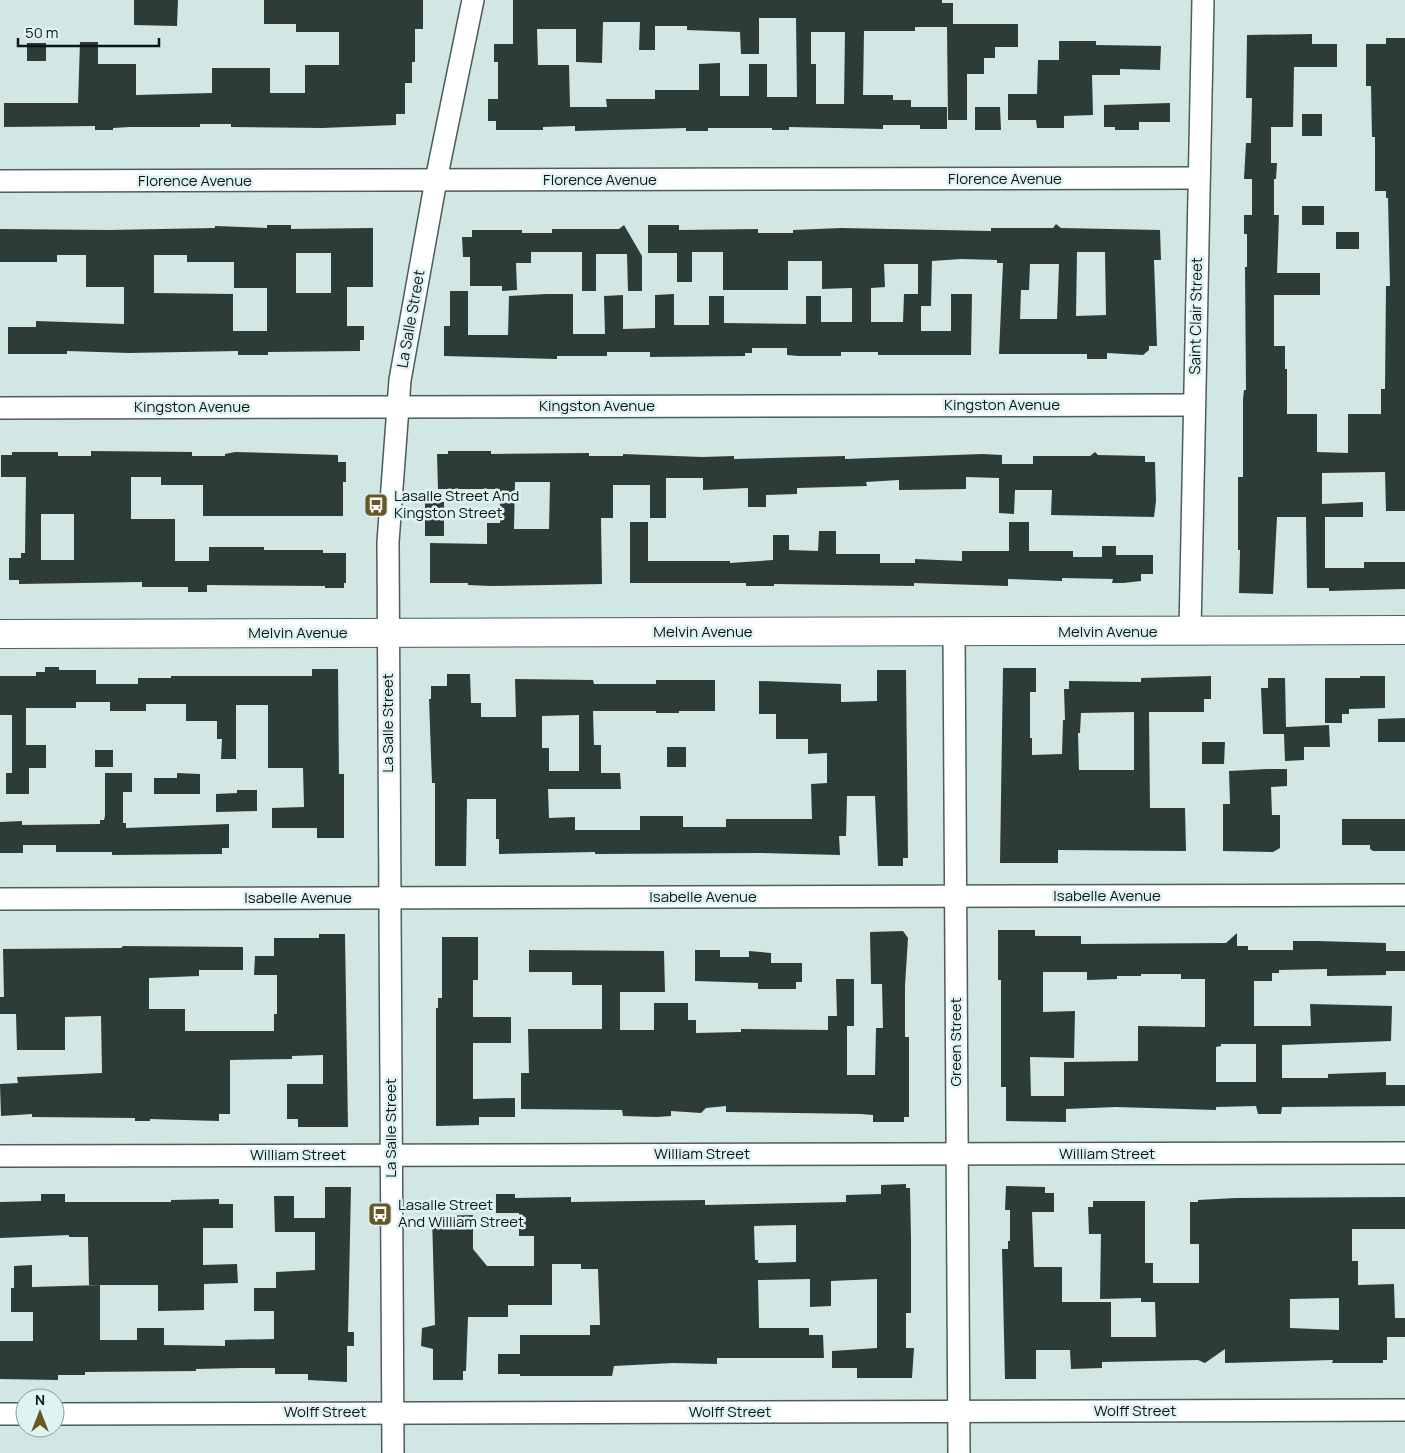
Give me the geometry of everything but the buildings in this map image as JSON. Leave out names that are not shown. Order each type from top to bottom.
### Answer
[{"type":"street","name":"La Salle Street","points":[[393,1453],[388,542],[397,407],[436,180],[473,0]]},
{"type":"street","name":"Saint Clair Street","points":[[1190,631],[1203,0]]},
{"type":"street","name":"Florence Avenue","points":[[0,181],[1199,178]]},
{"type":"street","name":"Kingston Avenue","points":[[0,408],[1194,405]]},
{"type":"street","name":"Melvin Avenue","points":[[0,634],[1405,630]]},
{"type":"street","name":"Green Street","points":[[954,632],[959,1453]]},
{"type":"street","name":"Isabelle Avenue","points":[[0,899],[1405,895]]},
{"type":"street","name":"William Street","points":[[0,1156],[1405,1152]]},
{"type":"street","name":"Wolff Street","points":[[65,1414],[1405,1410]]},
{"type":"street","points":[[0,1414],[15,1414]]},
{"type":"place","name":"Lasalle Street And Kingston Street","points":[[376,505]]},
{"type":"place","name":"Lasalle Street And William Street","points":[[380,1214]]}]
